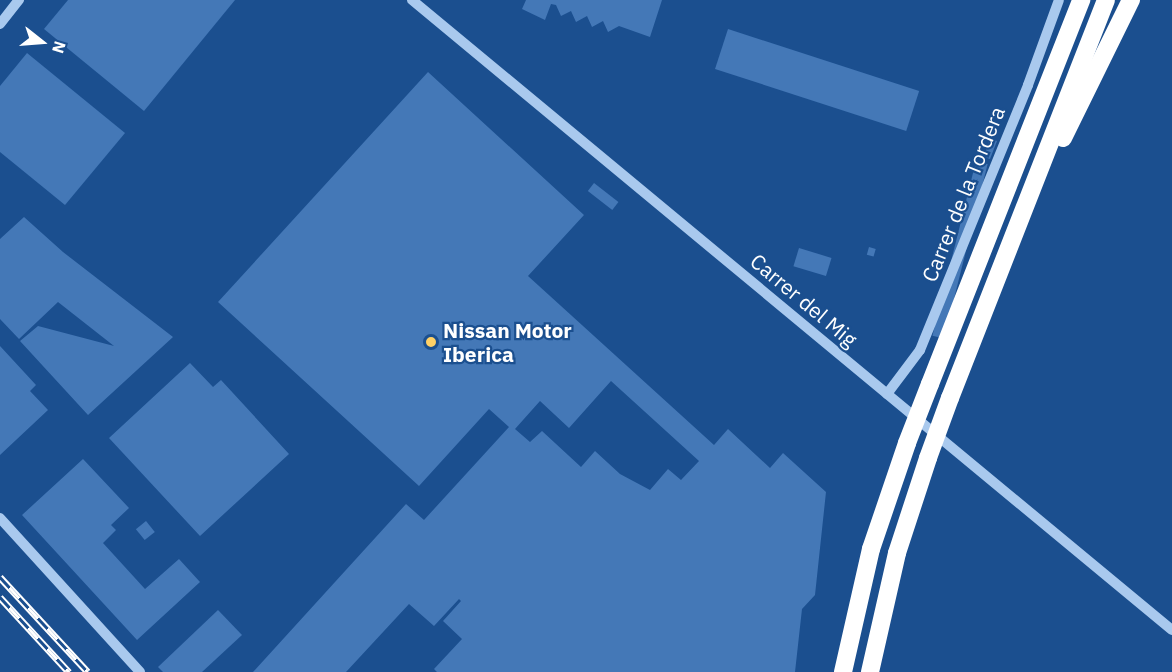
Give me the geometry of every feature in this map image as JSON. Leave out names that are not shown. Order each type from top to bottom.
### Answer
[{"type":"highway","points":[[843,672],[871,549],[907,443],[1081,0]]},
{"type":"highway","points":[[872,672],[874,647],[897,553],[928,458],[1106,0]]},
{"type":"highway","points":[[1013,236],[1131,0]]},
{"type":"street","points":[[0,24],[19,0]]},
{"type":"street","name":"Carrer del Mig","points":[[412,0],[1172,630]]},
{"type":"street","name":"Carrer de la Tordera","points":[[887,394],[920,350],[1028,85],[1059,0]]},
{"type":"street","points":[[0,518],[140,672]]},
{"type":"building","points":[[68,0],[235,0],[144,111],[44,29]]},
{"type":"building","points":[[526,0],[662,0],[650,37],[619,26],[608,32],[603,21],[592,27],[587,16],[576,22],[571,11],[561,16],[556,5],[551,4],[545,20],[522,9]]},
{"type":"building","points":[[728,29],[919,91],[906,131],[715,69]]},
{"type":"building","points":[[27,53],[125,133],[65,205],[0,152],[0,86]]},
{"type":"building","name":"Nissan Motor Iberica","points":[[428,72],[584,215],[528,276],[714,445],[728,429],[770,468],[783,453],[826,492],[815,595],[802,609],[795,672],[437,672],[434,669],[462,639],[443,621],[461,601],[459,599],[434,626],[409,604],[346,672],[253,672],[406,504],[424,520],[509,427],[489,409],[419,486],[218,302]],"holes":[[[611,381],[699,461],[681,480],[668,469],[650,490],[620,474],[595,451],[581,467],[542,431],[530,442],[515,429],[540,401],[569,428]]]},
{"type":"building","points":[[990,138],[997,141],[990,159],[984,157]]},
{"type":"building","points":[[976,161],[988,164],[944,339],[932,336]]},
{"type":"building","points":[[594,183],[618,202],[612,210],[588,191]]},
{"type":"building","points":[[24,217],[63,252],[173,337],[88,415],[20,341],[38,326],[114,346],[58,302],[19,339],[0,319],[0,239]]},
{"type":"building","points":[[869,247],[876,249],[874,257],[867,255]]},
{"type":"building","points":[[799,248],[832,258],[826,276],[793,266]]},
{"type":"building","points":[[0,346],[36,385],[30,391],[48,410],[0,455]]},
{"type":"building","points":[[190,363],[213,387],[221,380],[289,454],[200,536],[109,438]]},
{"type":"building","points":[[83,459],[129,508],[111,525],[116,530],[103,543],[145,589],[179,559],[200,582],[137,640],[22,515]]},
{"type":"building","points":[[146,521],[155,532],[145,540],[136,529]]},
{"type":"building","points":[[218,610],[242,635],[202,672],[163,672],[158,667]]},
{"type":"railway","points":[[0,577],[88,672]]},
{"type":"railway","points":[[0,597],[69,672]]},
{"type":"place","name":"Nissan Motor Iberica","points":[[431,342]]}]
